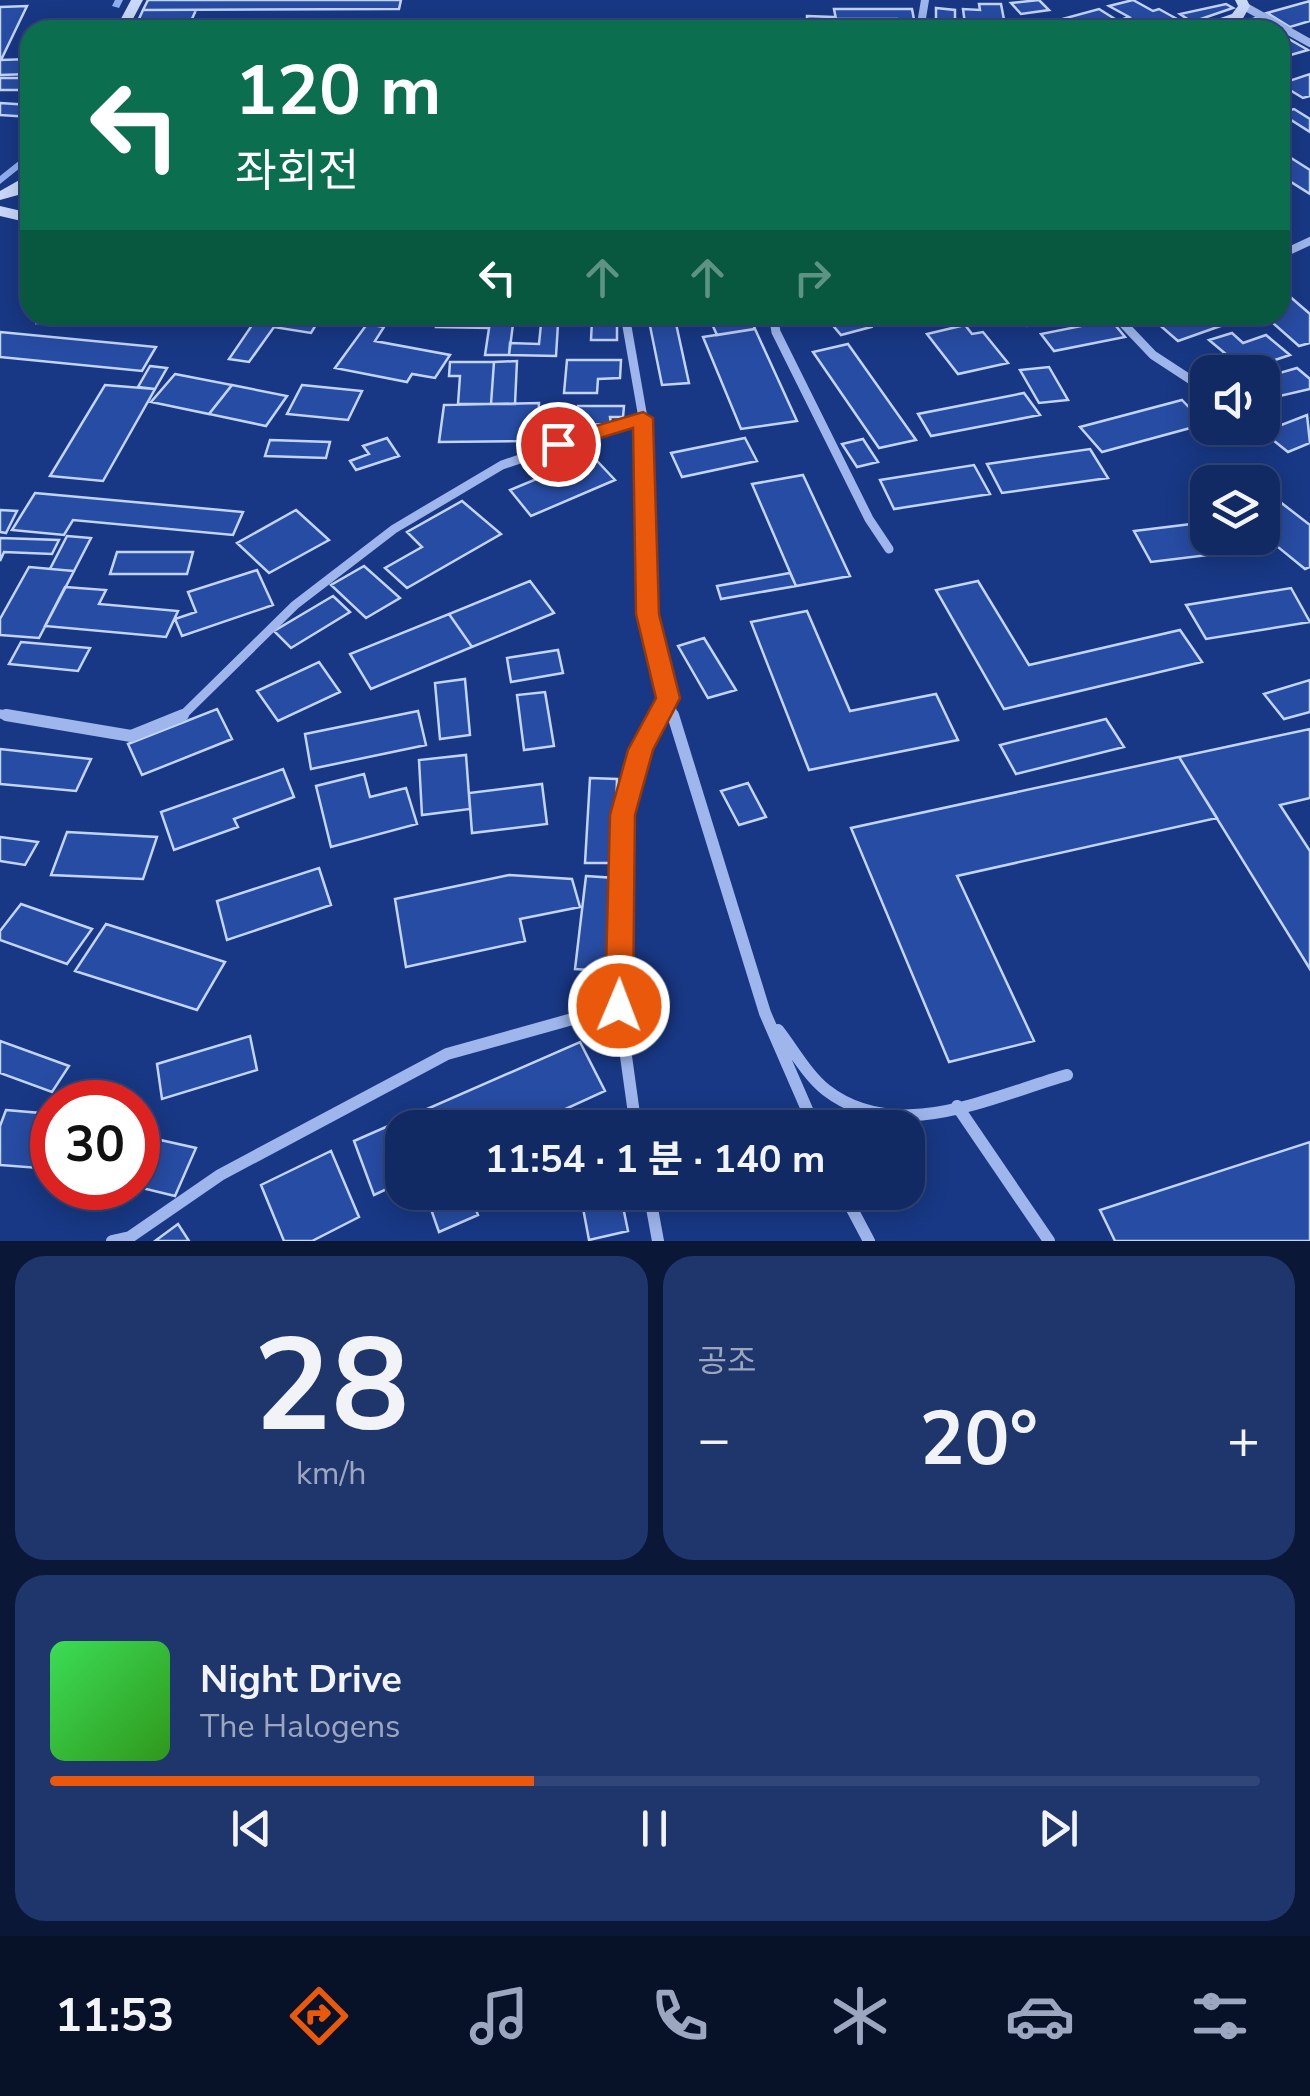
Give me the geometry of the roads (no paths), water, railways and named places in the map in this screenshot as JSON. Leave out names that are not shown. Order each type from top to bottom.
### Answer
[{"type":"street","points":[[1226,20],[1236,17],[1243,3],[1272,20]]},
{"type":"street","points":[[626,325],[643,418],[648,614],[668,698],[765,1013],[807,1110]]},
{"type":"street","points":[[775,325],[869,519],[888,549]]},
{"type":"street","points":[[1124,325],[1153,355],[1190,380]]},
{"type":"street","points":[[0,714],[131,736],[181,716],[295,605],[394,528],[502,465],[643,418]]},
{"type":"street","points":[[633,1110],[619,1006],[622,815],[641,750],[668,698]]},
{"type":"street","points":[[112,1241],[130,1237],[220,1176],[286,1138],[448,1054],[619,1006]]},
{"type":"street","points":[[765,1013],[822,1088],[862,1113],[918,1118],[1067,1074]]},
{"type":"street","points":[[956,1106],[1050,1241]]},
{"type":"street","points":[[652,1210],[658,1241]]},
{"type":"street","points":[[853,1210],[869,1241]]},
{"type":"waterway","points":[[116,6],[119,0]]},
{"type":"waterway","points":[[0,181],[20,164]]}]
